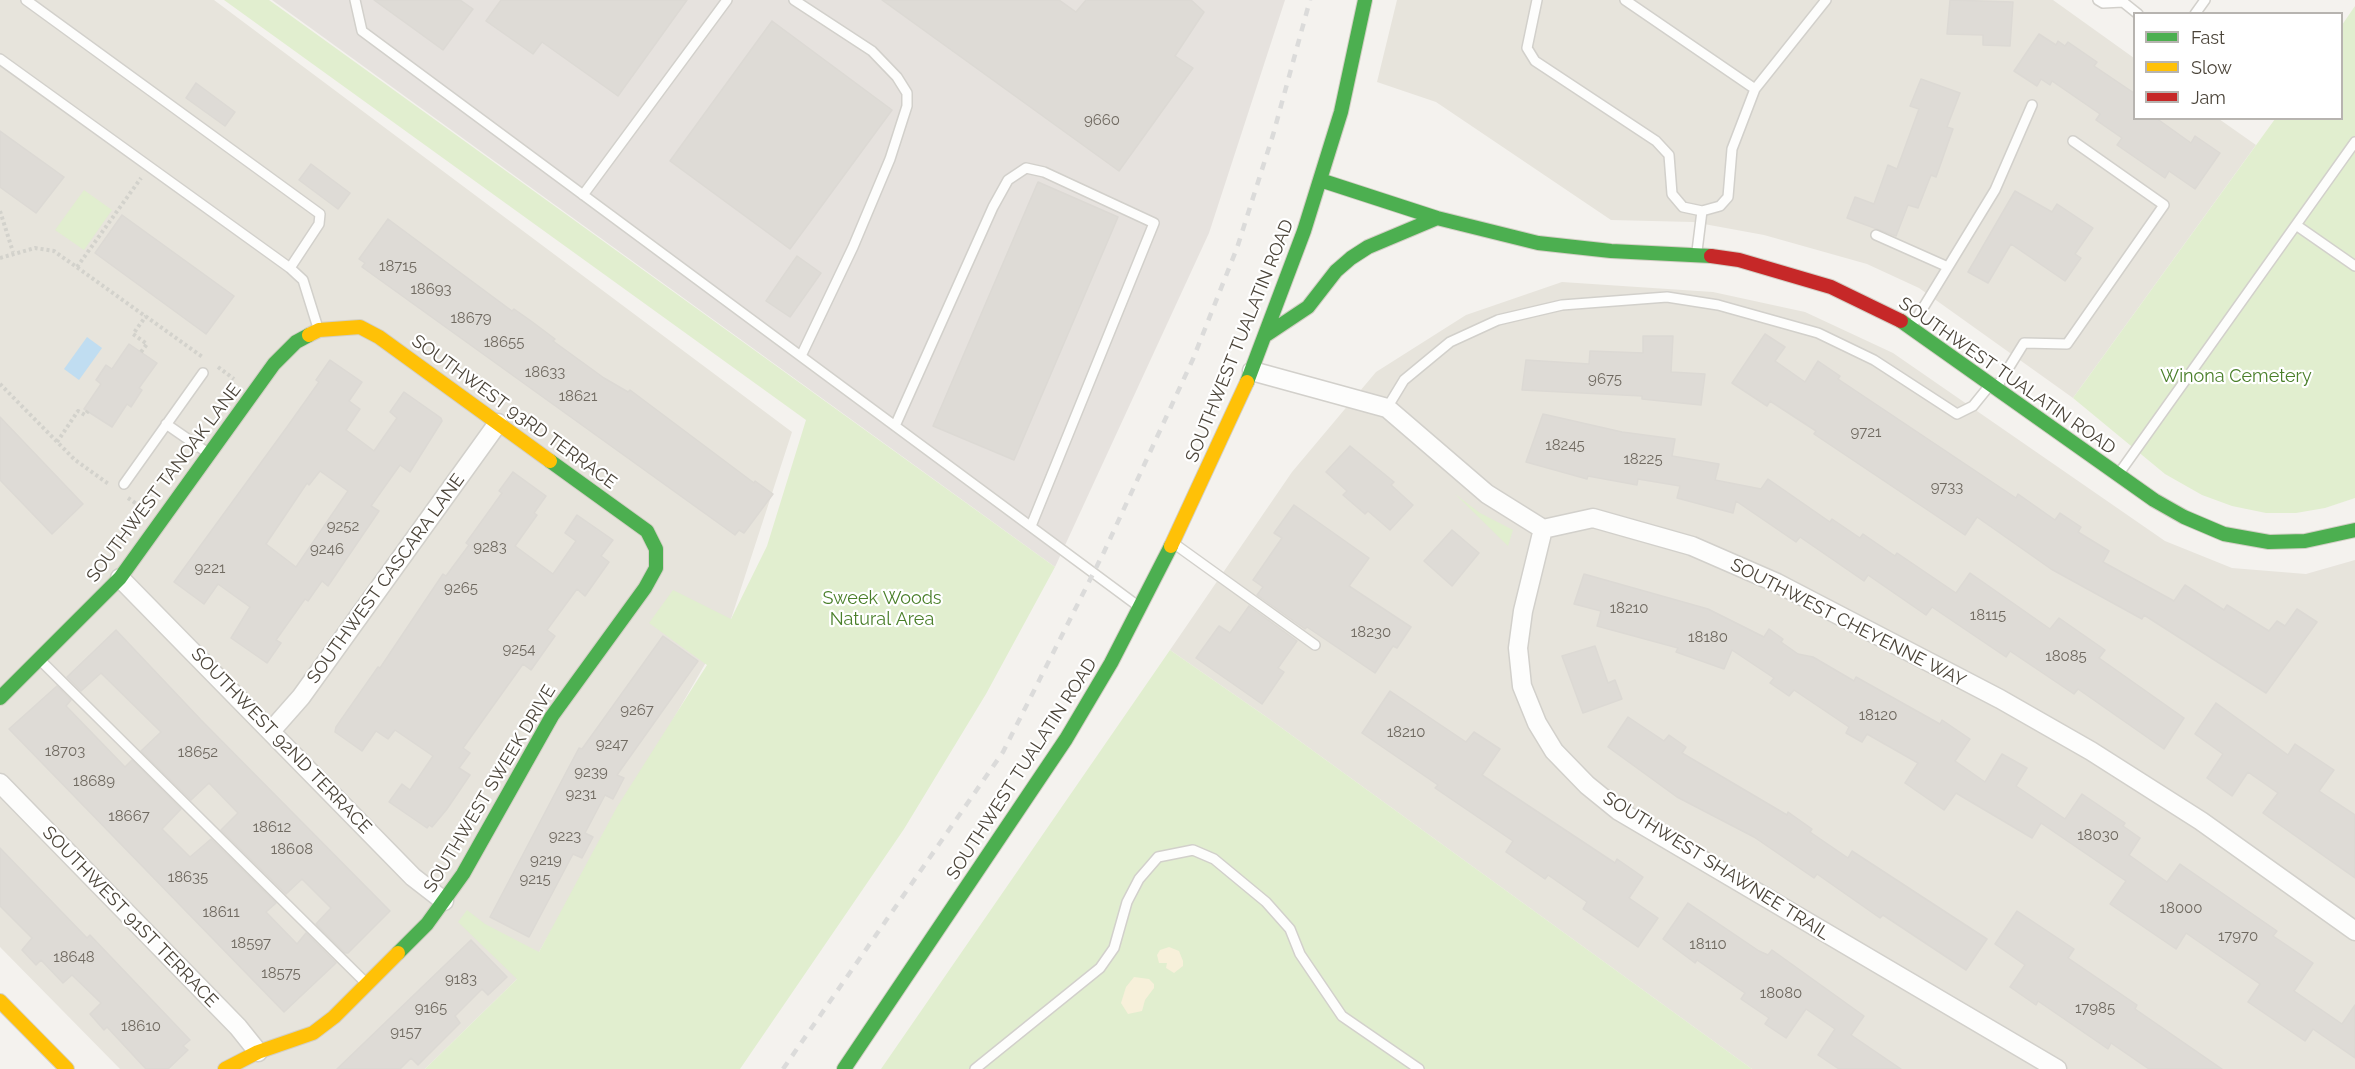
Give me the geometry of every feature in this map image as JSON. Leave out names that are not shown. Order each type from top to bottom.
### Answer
[{"type":"main road","points":[[1320,180],[1341,112],[1365,0]]},
{"type":"main road","name":"SOUTHWEST TUALATIN ROAD","points":[[844,1069],[1066,739],[1111,663],[1210,467],[1252,371],[1320,180],[1437,218],[1538,243],[1572,248],[1697,254],[1739,260],[1831,287],[1911,328],[2118,475],[2184,517],[2224,534],[2289,543],[2355,530]]},
{"type":"main road","points":[[1266,335],[1308,307],[1336,272],[1351,258],[1368,247],[1437,218]]},
{"type":"main road","name":"SOUTHWEST TANOAK LANE","points":[[0,698],[120,578],[274,364],[296,342],[319,330],[337,327]]},
{"type":"main road","name":"SOUTHWEST 93RD TERRACE","points":[[337,327],[360,327],[379,337],[647,531],[656,549]]},
{"type":"main road","name":"SOUTHWEST SWEEK DRIVE","points":[[225,1069],[258,1053],[313,1033],[334,1017],[427,924],[463,874],[552,716],[645,588],[656,568],[656,549]]},
{"type":"main road","points":[[0,1001],[67,1069]]},
{"type":"street","points":[[1252,371],[1386,408],[1487,494],[1543,529]]},
{"type":"street","name":"SOUTHWEST CASCARA LANE","points":[[271,731],[301,697],[498,423]]},
{"type":"street","name":"SOUTHWEST CHEYENNE WAY","points":[[1543,529],[1593,518],[1692,546],[1777,583],[2000,699],[2091,751],[2201,821],[2355,931]]},
{"type":"street","name":"SOUTHWEST SHAWNEE TRAIL","points":[[1543,529],[1523,611],[1518,648],[1522,686],[1537,723],[1554,751],[1587,785],[1619,811],[2057,1069]]},
{"type":"street","name":"SOUTHWEST 92ND TERRACE","points":[[120,578],[413,877],[444,901]]},
{"type":"street","name":"SOUTHWEST 91ST TERRACE","points":[[0,783],[238,1027],[258,1053]]},
{"type":"lane","points":[[26,0],[320,214],[319,224],[290,268]]},
{"type":"lane","points":[[355,0],[362,31],[1140,607]]},
{"type":"lane","points":[[583,195],[727,0]]},
{"type":"lane","points":[[794,0],[872,51],[897,77],[906,93],[907,106],[890,159],[853,247],[801,356]]},
{"type":"lane","points":[[1537,0],[1527,48],[1535,61],[1656,141],[1669,155],[1672,194],[1683,207],[1702,210],[1719,206],[1728,197],[1732,149],[1755,89],[1826,0]]},
{"type":"lane","points":[[1625,0],[1755,89]]},
{"type":"lane","points":[[2098,0],[2103,3],[2123,1],[2136,12]]},
{"type":"lane","points":[[0,59],[303,279],[319,330]]},
{"type":"lane","points":[[1911,328],[1995,190],[2032,105]]},
{"type":"lane","points":[[1386,408],[1404,380],[1449,342],[1498,320],[1562,304],[1667,297],[1718,305],[1818,333],[1874,360],[1957,414],[1973,406],[1994,386],[2024,344],[2067,344],[2164,205],[2073,141]]},
{"type":"lane","points":[[2118,475],[2355,141]]},
{"type":"lane","points":[[895,426],[993,207],[1008,180],[1026,168],[1044,172],[1154,223],[1030,526]]},
{"type":"lane","points":[[1697,254],[1702,210]]},
{"type":"lane","points":[[2296,225],[2355,266]]},
{"type":"lane","points":[[1876,235],[1948,267]]},
{"type":"lane","points":[[124,484],[203,373]]},
{"type":"lane","points":[[166,424],[210,454]]},
{"type":"lane","points":[[1173,543],[1315,645]]},
{"type":"lane","points":[[39,659],[98,715],[259,880],[367,984]]},
{"type":"lane","points":[[975,1069],[1100,968],[1114,948],[1127,902],[1139,879],[1158,857],[1193,850],[1214,860],[1266,902],[1290,929],[1300,954],[1341,1016],[1419,1069]]},
{"type":"path","points":[[77,267],[149,167]]},
{"type":"path","points":[[0,211],[13,252]]},
{"type":"path","points":[[0,258],[13,252],[35,248],[54,251],[254,393]]},
{"type":"path","points":[[141,352],[147,344],[133,334],[146,316]]},
{"type":"path","points":[[0,384],[75,460],[161,522]]},
{"type":"path","points":[[57,442],[78,411],[85,415],[88,411]]},
{"type":"shaded area","points":[[0,0],[214,0],[792,432],[731,619],[539,952],[517,979],[425,1069],[120,1069],[0,947]]},
{"type":"shaded area","points":[[272,0],[1285,0],[1209,233],[1055,567]]},
{"type":"shaded area","points":[[1397,0],[2053,0],[2133,57],[2133,120],[2220,120],[2256,145],[2073,398],[1919,288],[1867,264],[1764,235],[1693,222],[1611,220],[1436,102],[1377,82]]},
{"type":"shaded area","points":[[1562,282],[1713,292],[1805,312],[1893,353],[2165,541],[2232,568],[2306,574],[2355,560],[2355,1069],[1752,1069],[1268,718],[1170,650],[1292,472],[1376,372],[1466,315]]},
{"type":"green space","name":"Sweek Woods Natural Area","points":[[224,0],[269,0],[1055,567],[986,694],[904,829],[740,1069],[425,1069],[517,979],[458,922],[467,910],[485,924],[539,952],[617,807],[707,665],[649,623],[673,590],[731,619],[767,546],[806,420]]},
{"type":"green space","name":"Winona Cemetery","points":[[2355,6],[2355,498],[2325,508],[2296,513],[2266,513],[2232,506],[2202,495],[2165,474],[2073,398],[2274,120],[2343,120],[2343,24]]},
{"type":"green space","points":[[84,190],[112,210],[84,250],[55,230]]},
{"type":"green space","points":[[1455,494],[1480,513],[1513,530],[1508,546]]},
{"type":"green space","points":[[1170,650],[1268,718],[1752,1069],[881,1069]]},
{"type":"sand","points":[[1169,947],[1179,951],[1183,961],[1183,966],[1174,973],[1166,968],[1167,963],[1159,963],[1157,955],[1160,950]]},
{"type":"sand","points":[[1134,977],[1149,979],[1154,984],[1154,988],[1145,1000],[1142,1011],[1128,1014],[1121,1003],[1126,987]]},
{"type":"water","points":[[87,337],[102,348],[79,380],[64,369]]},
{"type":"building","points":[[374,0],[460,0],[473,9],[443,50]]},
{"type":"building","points":[[501,0],[687,0],[618,96],[542,42],[533,54],[486,21]]},
{"type":"building","points":[[882,0],[1059,0],[1076,12],[1086,0],[1191,0],[1204,12],[1175,56],[1193,68],[1119,171]]},
{"type":"building","points":[[1950,0],[2013,2],[2010,46],[1983,45],[1983,35],[1947,34]]},
{"type":"building","points":[[772,21],[892,110],[790,249],[670,161]]},
{"type":"building","points":[[2039,34],[2056,45],[2058,41],[2065,46],[2068,42],[2097,62],[2094,66],[2133,92],[2133,120],[2159,120],[2191,143],[2195,136],[2220,153],[2195,189],[2169,171],[2165,178],[2117,145],[2122,138],[2096,120],[2100,114],[2052,81],[2050,85],[2041,79],[2037,86],[2014,71]]},
{"type":"building","points":[[1921,79],[1960,93],[1947,127],[1953,129],[1936,177],[1931,175],[1918,208],[1908,205],[1896,236],[1847,218],[1855,197],[1874,204],[1888,165],[1897,169],[1919,109],[1910,106]]},
{"type":"building","points":[[196,83],[235,112],[225,126],[186,98]]},
{"type":"building","points":[[0,131],[64,177],[36,213],[0,187]]},
{"type":"building","points":[[311,164],[350,193],[338,209],[299,180]]},
{"type":"building","points":[[1038,182],[1118,217],[1014,460],[933,426]]},
{"type":"building","points":[[2015,191],[2052,212],[2057,204],[2093,228],[2075,254],[2081,258],[2065,281],[2011,244],[1988,283],[1968,272]]},
{"type":"building","points":[[122,215],[234,296],[206,334],[95,253]]},
{"type":"building","points":[[388,219],[512,311],[514,309],[531,321],[555,339],[553,341],[604,378],[628,392],[630,390],[754,483],[755,481],[773,494],[744,533],[739,530],[735,535],[362,267],[365,263],[359,259]]},
{"type":"building","points":[[797,256],[821,273],[790,317],[766,301]]},
{"type":"building","points":[[1765,334],[1785,347],[1775,361],[1805,382],[1818,361],[1840,376],[1838,379],[2016,498],[2018,494],[2055,520],[2060,513],[2081,527],[2078,532],[2109,551],[2103,562],[2174,601],[2185,585],[2224,610],[2227,605],[2269,631],[2277,621],[2285,626],[2297,609],[2317,622],[2266,693],[2144,615],[2142,619],[2051,569],[1977,517],[1965,535],[1814,434],[1816,431],[1770,401],[1767,406],[1732,383]]},
{"type":"building","points":[[1643,336],[1673,336],[1671,372],[1705,374],[1701,405],[1642,399],[1642,396],[1522,390],[1526,360],[1589,364],[1590,351],[1643,353]]},
{"type":"building","points":[[129,344],[157,363],[139,388],[142,390],[131,407],[127,404],[112,427],[84,409],[101,384],[96,380],[106,365],[112,369]]},
{"type":"building","points":[[330,360],[362,382],[349,401],[360,409],[346,430],[374,451],[397,418],[390,412],[404,392],[442,421],[410,472],[400,465],[371,506],[379,511],[328,586],[322,581],[308,601],[305,599],[276,640],[281,643],[267,663],[231,638],[250,607],[218,584],[204,604],[174,582],[319,382],[316,380]],"holes":[[[320,471],[348,491],[296,567],[266,544],[307,483],[309,485]]]},
{"type":"building","points":[[1543,414],[1622,432],[1675,439],[1672,456],[1719,464],[1715,480],[1761,489],[1768,479],[1830,522],[1832,519],[1860,538],[1863,534],[1895,556],[1897,553],[1956,593],[1970,573],[2050,629],[2059,618],[2105,650],[2099,658],[2184,718],[2164,749],[2078,689],[2074,694],[2010,651],[2006,657],[1932,607],[1926,615],[1868,575],[1864,581],[1800,537],[1796,542],[1736,501],[1733,513],[1677,498],[1680,486],[1638,479],[1637,485],[1588,476],[1587,479],[1526,462]]},
{"type":"building","points":[[0,417],[83,504],[52,534],[0,480]]},
{"type":"building","points":[[1350,446],[1394,482],[1391,485],[1413,505],[1390,530],[1368,511],[1365,514],[1343,495],[1347,491],[1326,472]]},
{"type":"building","points":[[513,472],[546,496],[534,513],[537,515],[515,546],[553,574],[576,541],[565,533],[577,515],[613,540],[601,556],[609,562],[585,596],[577,589],[547,630],[555,636],[531,670],[523,664],[463,748],[470,753],[459,768],[470,775],[447,809],[432,827],[429,825],[427,828],[389,802],[402,784],[410,790],[433,756],[395,730],[388,739],[376,731],[362,751],[335,732],[336,727],[378,667],[380,668],[443,574],[446,576],[469,545],[466,543],[502,493],[499,491]]},
{"type":"building","points":[[1294,505],[1369,558],[1349,586],[1411,627],[1397,648],[1393,646],[1375,673],[1307,627],[1305,629],[1257,595],[1263,587],[1253,580],[1282,538],[1274,533]]},
{"type":"building","points":[[1452,530],[1479,553],[1452,586],[1424,561]]},
{"type":"building","points":[[1584,574],[1708,609],[1764,637],[1769,629],[1783,639],[1781,642],[1798,654],[1813,657],[1854,681],[1856,677],[1940,724],[1942,720],[1970,739],[1955,761],[1985,782],[2002,754],[2027,768],[2016,786],[2065,819],[2082,794],[2125,823],[2123,826],[2140,838],[2129,855],[2167,882],[2180,864],[2277,931],[2273,936],[2313,963],[2294,991],[2342,1024],[2355,1005],[2355,1058],[2313,1029],[2305,1041],[2248,1002],[2260,984],[2186,933],[2176,949],[2110,904],[2126,881],[2041,823],[2032,838],[1956,793],[1944,810],[1905,783],[1918,763],[1867,734],[1862,742],[1846,733],[1849,727],[1794,690],[1789,696],[1770,683],[1774,678],[1732,650],[1724,669],[1676,652],[1678,648],[1597,626],[1601,611],[1574,604]]},
{"type":"building","points":[[1249,606],[1297,641],[1278,668],[1284,672],[1262,704],[1196,658],[1219,626],[1230,633]]},
{"type":"building","points":[[116,630],[201,720],[390,911],[348,953],[345,953],[316,924],[331,908],[302,879],[286,894],[221,830],[238,813],[209,783],[191,800],[141,751],[161,732],[101,673],[81,691],[67,677]]},
{"type":"building","points":[[663,636],[698,661],[617,775],[624,778],[613,799],[605,795],[585,833],[593,837],[582,858],[573,854],[529,937],[490,917],[579,748],[582,749]]},
{"type":"building","points":[[1595,646],[1608,683],[1615,680],[1622,699],[1583,713],[1562,656]]},
{"type":"building","points":[[57,686],[71,700],[66,706],[125,767],[132,760],[181,809],[162,829],[190,857],[211,839],[276,903],[266,912],[297,944],[306,933],[336,963],[284,1012],[9,729]]},
{"type":"building","points":[[1390,691],[1466,742],[1474,732],[1500,749],[1482,775],[1615,863],[1617,859],[1643,877],[1629,898],[1658,918],[1638,947],[1583,909],[1587,902],[1548,875],[1545,879],[1506,852],[1513,841],[1435,788],[1438,785],[1362,733]]},
{"type":"building","points":[[2216,703],[2288,755],[2295,744],[2334,770],[2319,791],[2355,815],[2355,878],[2263,813],[2278,793],[2248,772],[2232,796],[2207,778],[2223,754],[2195,734]]},
{"type":"building","points":[[1628,717],[1664,741],[1669,735],[1686,747],[1682,753],[1787,815],[1788,812],[1812,829],[1810,832],[1848,858],[1852,851],[1987,939],[1966,970],[1883,915],[1880,918],[1817,874],[1814,878],[1754,837],[1677,797],[1608,747]]},
{"type":"building","points":[[0,848],[87,938],[90,935],[190,1040],[183,1046],[188,1050],[168,1069],[146,1069],[107,1027],[104,1030],[90,1014],[101,1003],[72,975],[63,983],[41,960],[36,965],[22,950],[32,938],[0,906]]},
{"type":"building","points":[[1688,903],[1759,951],[1768,955],[1772,950],[1864,1016],[1851,1035],[1901,1069],[1839,1069],[1818,1055],[1835,1029],[1806,1009],[1786,1038],[1765,1024],[1769,1018],[1741,999],[1745,993],[1697,960],[1695,963],[1663,939]]},
{"type":"building","points":[[2017,911],[2074,949],[2068,958],[2137,1005],[2135,1009],[2222,1069],[2149,1069],[2111,1043],[2108,1049],[2038,1001],[2036,1005],[2010,987],[2025,965],[1995,944]]},
{"type":"building","points":[[471,940],[507,977],[488,995],[482,989],[455,1016],[460,1023],[418,1065],[411,1058],[400,1069],[337,1069]]},
{"type":"railway","points":[[783,1069],[1003,752],[1104,552],[1193,359],[1237,248],[1273,135],[1310,0]]},
{"type":"traffic: fast","points":[[1247,382],[1304,231],[1341,112],[1365,0]]},
{"type":"traffic: fast","points":[[1320,180],[1437,218],[1538,243],[1611,251],[1711,256]]},
{"type":"traffic: fast","points":[[1266,335],[1308,307],[1336,271],[1351,258],[1368,247],[1437,218]]},
{"type":"traffic: fast","points":[[1901,321],[2154,500],[2184,517],[2224,534],[2269,542],[2305,541],[2355,530]]},
{"type":"traffic: fast","points":[[0,698],[120,578],[274,364],[296,342],[309,335]]},
{"type":"traffic: fast","points":[[398,953],[427,924],[463,874],[552,716],[645,588],[656,568],[656,549],[647,531],[550,461]]},
{"type":"traffic: fast","points":[[844,1069],[1066,739],[1111,663],[1171,546]]},
{"type":"traffic: slow","points":[[309,335],[319,330],[360,327],[379,337],[550,461]]},
{"type":"traffic: slow","points":[[1171,546],[1247,382]]},
{"type":"traffic: slow","points":[[225,1069],[258,1052],[313,1033],[334,1017],[398,953]]},
{"type":"traffic: slow","points":[[0,1001],[67,1069]]},
{"type":"traffic: jam","points":[[1711,256],[1739,260],[1831,287],[1901,321]]}]
